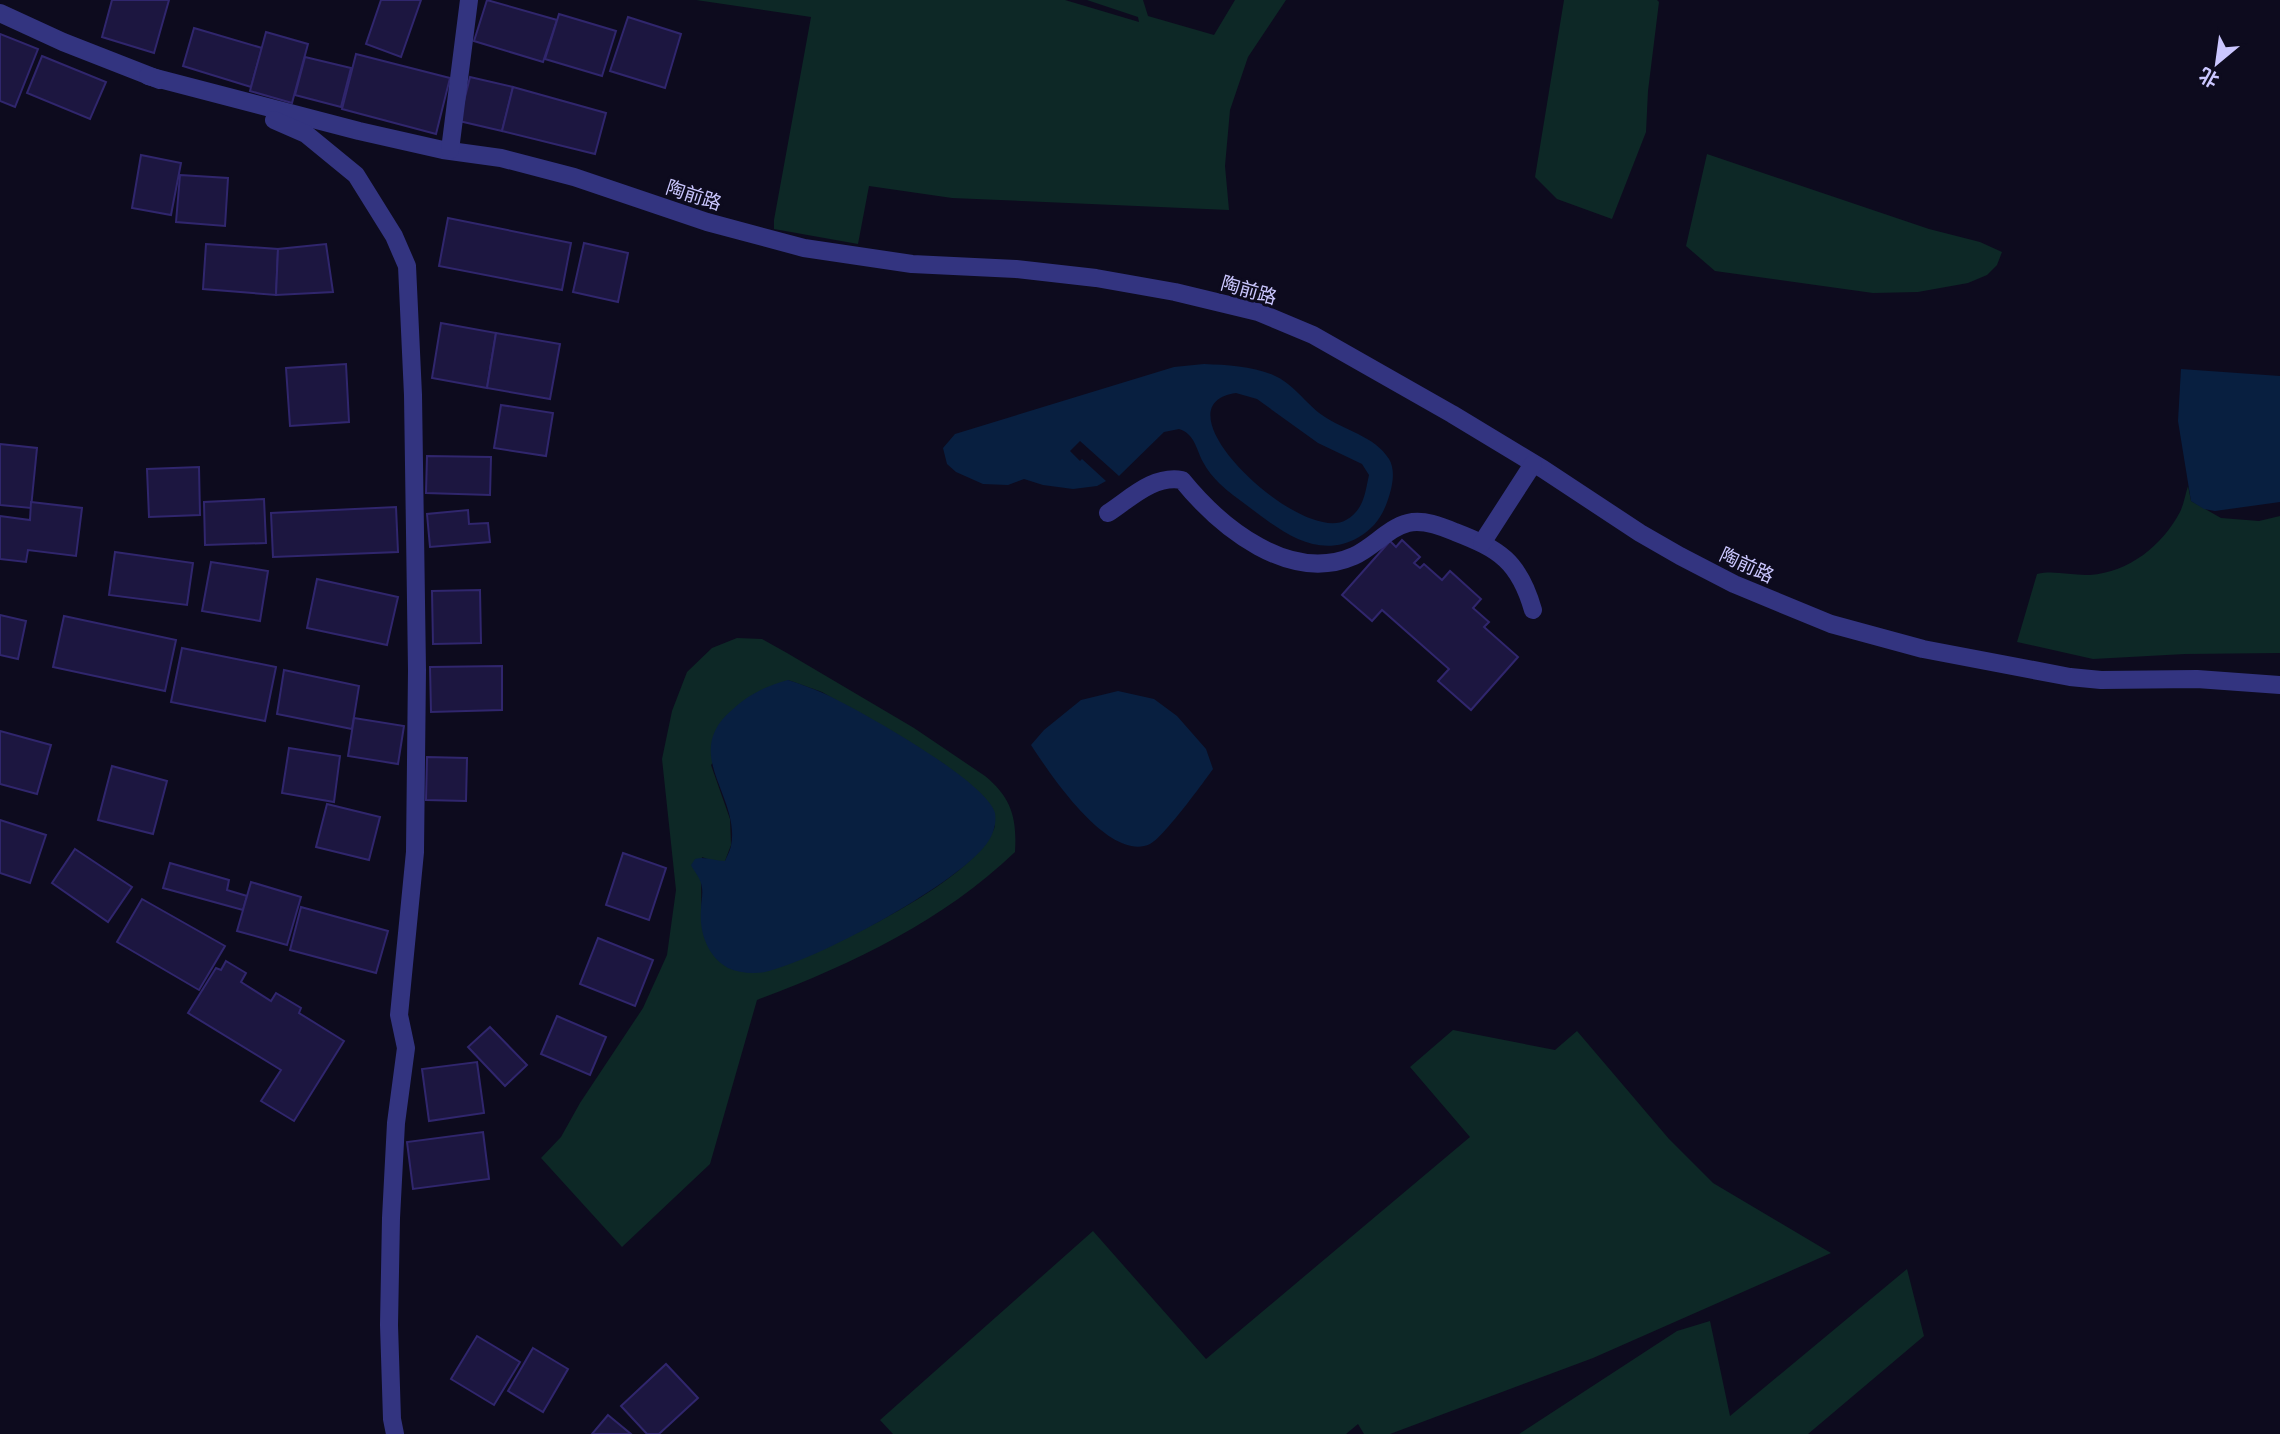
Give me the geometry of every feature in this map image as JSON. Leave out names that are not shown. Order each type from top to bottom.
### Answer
[{"type":"street","points":[[450,150],[469,0]]},
{"type":"street","points":[[0,13],[62,42],[148,76],[289,125],[324,147],[356,175],[394,236],[407,266],[413,394],[417,670],[415,852],[399,1016],[406,1048],[396,1123],[391,1217],[390,1325],[392,1419],[395,1434]]},
{"type":"street","name":"陶前路","points":[[148,76],[300,117],[450,150],[501,158],[574,177],[707,222],[804,248],[912,264],[1016,269],[1096,278],[1175,292],[1258,312],[1284,321],[1322,340],[1452,414],[1680,556],[1734,584],[1831,624],[1923,649],[2070,677],[2101,680],[2197,679],[2280,685]]},
{"type":"street","points":[[1482,543],[1533,464]]},
{"type":"street","points":[[1108,513],[1150,484],[1170,478],[1182,480],[1216,514],[1260,548],[1311,565],[1337,562],[1357,555],[1397,526],[1412,522],[1436,524],[1482,543],[1504,556],[1528,591],[1533,610]]},
{"type":"green space","points":[[696,0],[1065,0],[1139,22],[1138,17],[1087,0],[1143,0],[1148,16],[1214,35],[1235,0],[1286,0],[1248,57],[1230,110],[1225,166],[1229,210],[952,198],[869,186],[858,244],[774,229],[811,17]]},
{"type":"green space","points":[[1564,0],[1659,2],[1646,132],[1612,219],[1557,199],[1535,177]]},
{"type":"green space","points":[[1707,154],[1929,229],[1980,242],[2002,252],[1997,265],[1987,275],[1968,283],[1918,292],[1873,293],[1715,271],[1686,246]]},
{"type":"green space","points":[[2188,486],[2191,501],[2221,518],[2259,521],[2280,516],[2280,653],[2093,659],[2017,642],[2037,574],[2090,575],[2118,569],[2131,563],[2154,546],[2173,524]]},
{"type":"green space","points":[[737,638],[762,639],[914,728],[994,784],[1007,801],[1014,819],[1015,852],[957,900],[894,939],[826,972],[757,1000],[710,1164],[622,1247],[541,1158],[561,1137],[580,1103],[643,1008],[667,955],[676,890],[662,759],[672,711],[687,672],[712,648]],"holes":[[[788,680],[822,692],[944,764],[995,826],[985,844],[948,879],[899,911],[832,945],[701,910],[702,857],[725,861],[731,845],[730,819],[711,765]]]},
{"type":"green space","points":[[1453,1030],[1555,1050],[1577,1031],[1669,1139],[1713,1183],[1831,1253],[1593,1358],[1390,1434],[1364,1434],[1358,1424],[1346,1434],[893,1434],[880,1420],[1093,1231],[1206,1359],[1470,1137],[1410,1067]]},
{"type":"green space","points":[[1907,1269],[1924,1336],[1808,1434],[1519,1434],[1677,1331],[1710,1321],[1730,1416]]},
{"type":"water","points":[[1204,364],[1230,366],[1273,375],[1287,383],[1322,415],[1376,445],[1389,459],[1393,476],[1388,500],[1378,520],[1364,534],[1344,544],[1329,546],[1301,540],[1274,525],[1222,486],[1206,468],[1189,434],[1179,429],[1164,432],[1119,476],[1080,441],[1070,451],[1106,481],[1097,486],[1073,489],[1024,479],[1008,485],[983,484],[956,472],[947,464],[943,448],[955,434],[1174,367]],"holes":[[[1236,393],[1257,399],[1318,443],[1362,464],[1369,475],[1363,500],[1352,516],[1346,520],[1325,522],[1298,513],[1269,494],[1242,471],[1222,445],[1211,422],[1214,403]]]},
{"type":"water","points":[[2181,369],[2280,376],[2280,502],[2215,511],[2204,509],[2191,501],[2178,421]]},
{"type":"water","points":[[788,680],[823,693],[863,714],[946,765],[987,799],[995,813],[995,822],[987,843],[967,864],[881,920],[788,965],[765,972],[741,972],[721,963],[706,943],[701,918],[701,884],[691,865],[699,858],[725,861],[731,846],[732,828],[728,810],[711,759],[711,743],[717,726],[738,704],[751,695]]},
{"type":"water","points":[[1118,691],[1154,699],[1177,716],[1206,749],[1213,769],[1173,821],[1150,844],[1134,846],[1117,841],[1099,829],[1066,794],[1031,745],[1044,730],[1081,700]]},
{"type":"building","points":[[112,0],[169,0],[154,53],[102,37]]},
{"type":"building","points":[[381,0],[421,0],[401,57],[366,44]]},
{"type":"building","points":[[487,0],[557,20],[543,62],[474,41]]},
{"type":"building","points":[[559,14],[616,31],[602,76],[545,59]]},
{"type":"building","points":[[628,17],[681,34],[665,88],[610,71]]},
{"type":"building","points":[[194,28],[262,48],[251,87],[183,66]]},
{"type":"building","points":[[266,32],[308,44],[292,103],[250,91]]},
{"type":"building","points":[[0,34],[38,49],[15,107],[0,101]]},
{"type":"building","points":[[356,54],[450,78],[436,134],[342,109]]},
{"type":"building","points":[[42,56],[106,82],[90,119],[27,93]]},
{"type":"building","points":[[305,57],[351,68],[341,107],[295,95]]},
{"type":"building","points":[[470,77],[513,87],[502,131],[459,121]]},
{"type":"building","points":[[513,87],[606,113],[595,154],[502,131]]},
{"type":"building","points":[[141,155],[181,163],[171,215],[132,208]]},
{"type":"building","points":[[180,175],[228,178],[225,226],[176,222]]},
{"type":"building","points":[[448,218],[571,243],[562,290],[439,266]]},
{"type":"building","points":[[584,243],[628,253],[618,302],[573,292]]},
{"type":"building","points":[[206,244],[278,249],[276,295],[203,289]]},
{"type":"building","points":[[326,244],[333,292],[276,295],[278,249]]},
{"type":"building","points":[[441,323],[496,333],[487,388],[432,378]]},
{"type":"building","points":[[496,333],[560,344],[550,399],[487,388]]},
{"type":"building","points":[[346,364],[349,422],[290,426],[286,368]]},
{"type":"building","points":[[501,405],[553,413],[546,456],[494,448]]},
{"type":"building","points":[[0,444],[37,448],[31,508],[0,505]]},
{"type":"building","points":[[427,456],[491,457],[490,495],[426,493]]},
{"type":"building","points":[[199,467],[200,515],[149,517],[147,469]]},
{"type":"building","points":[[264,499],[266,543],[205,545],[204,502]]},
{"type":"building","points":[[31,502],[82,508],[76,556],[28,550],[26,562],[0,559],[0,516],[30,520]]},
{"type":"building","points":[[396,507],[398,552],[273,557],[271,513]]},
{"type":"building","points":[[468,510],[469,524],[488,523],[490,542],[430,547],[427,514]]},
{"type":"building","points":[[1402,540],[1420,557],[1414,563],[1420,568],[1424,564],[1442,580],[1450,571],[1481,599],[1473,608],[1489,622],[1484,627],[1518,657],[1471,710],[1438,681],[1449,669],[1382,610],[1372,621],[1342,595],[1390,541],[1396,547]]},
{"type":"building","points":[[115,552],[193,563],[187,605],[109,595]]},
{"type":"building","points":[[211,562],[268,571],[260,621],[202,611]]},
{"type":"building","points":[[317,579],[398,597],[387,645],[307,628]]},
{"type":"building","points":[[480,590],[481,643],[433,644],[432,591]]},
{"type":"building","points":[[0,615],[26,621],[18,659],[0,655]]},
{"type":"building","points":[[64,616],[176,640],[165,691],[53,667]]},
{"type":"building","points":[[182,648],[276,667],[265,721],[171,702]]},
{"type":"building","points":[[502,666],[502,710],[431,712],[430,667]]},
{"type":"building","points":[[284,670],[359,686],[352,729],[277,714]]},
{"type":"building","points":[[354,718],[404,726],[398,764],[348,756]]},
{"type":"building","points":[[0,731],[51,745],[37,794],[0,784]]},
{"type":"building","points":[[289,748],[340,756],[334,802],[282,793]]},
{"type":"building","points":[[427,757],[467,758],[466,801],[426,800]]},
{"type":"building","points":[[112,766],[167,781],[153,834],[98,820]]},
{"type":"building","points":[[327,804],[380,817],[369,860],[316,847]]},
{"type":"building","points":[[0,820],[46,835],[30,883],[0,873]]},
{"type":"building","points":[[75,849],[132,887],[108,922],[52,883]]},
{"type":"building","points":[[623,853],[666,868],[649,920],[606,905]]},
{"type":"building","points":[[170,863],[229,880],[227,890],[247,896],[243,910],[163,888]]},
{"type":"building","points":[[251,882],[301,897],[287,945],[237,931]]},
{"type":"building","points":[[142,899],[225,946],[199,990],[117,942]]},
{"type":"building","points":[[301,907],[388,931],[376,973],[290,950]]},
{"type":"building","points":[[598,938],[653,960],[635,1006],[580,984]]},
{"type":"building","points":[[226,961],[246,973],[241,982],[271,1001],[276,993],[301,1008],[299,1013],[344,1041],[294,1121],[261,1101],[281,1070],[188,1013],[216,968],[221,970]]},
{"type":"building","points":[[557,1016],[606,1037],[590,1075],[541,1054]]},
{"type":"building","points":[[490,1027],[527,1065],[505,1086],[468,1047]]},
{"type":"building","points":[[477,1062],[484,1113],[429,1121],[422,1069]]},
{"type":"building","points":[[483,1132],[489,1179],[413,1189],[407,1142]]},
{"type":"building","points":[[477,1336],[520,1362],[494,1405],[451,1379]]},
{"type":"building","points":[[533,1348],[568,1369],[543,1412],[508,1391]]},
{"type":"building","points":[[666,1364],[698,1398],[659,1434],[647,1434],[621,1406]]},
{"type":"building","points":[[608,1415],[631,1434],[592,1434]]}]
